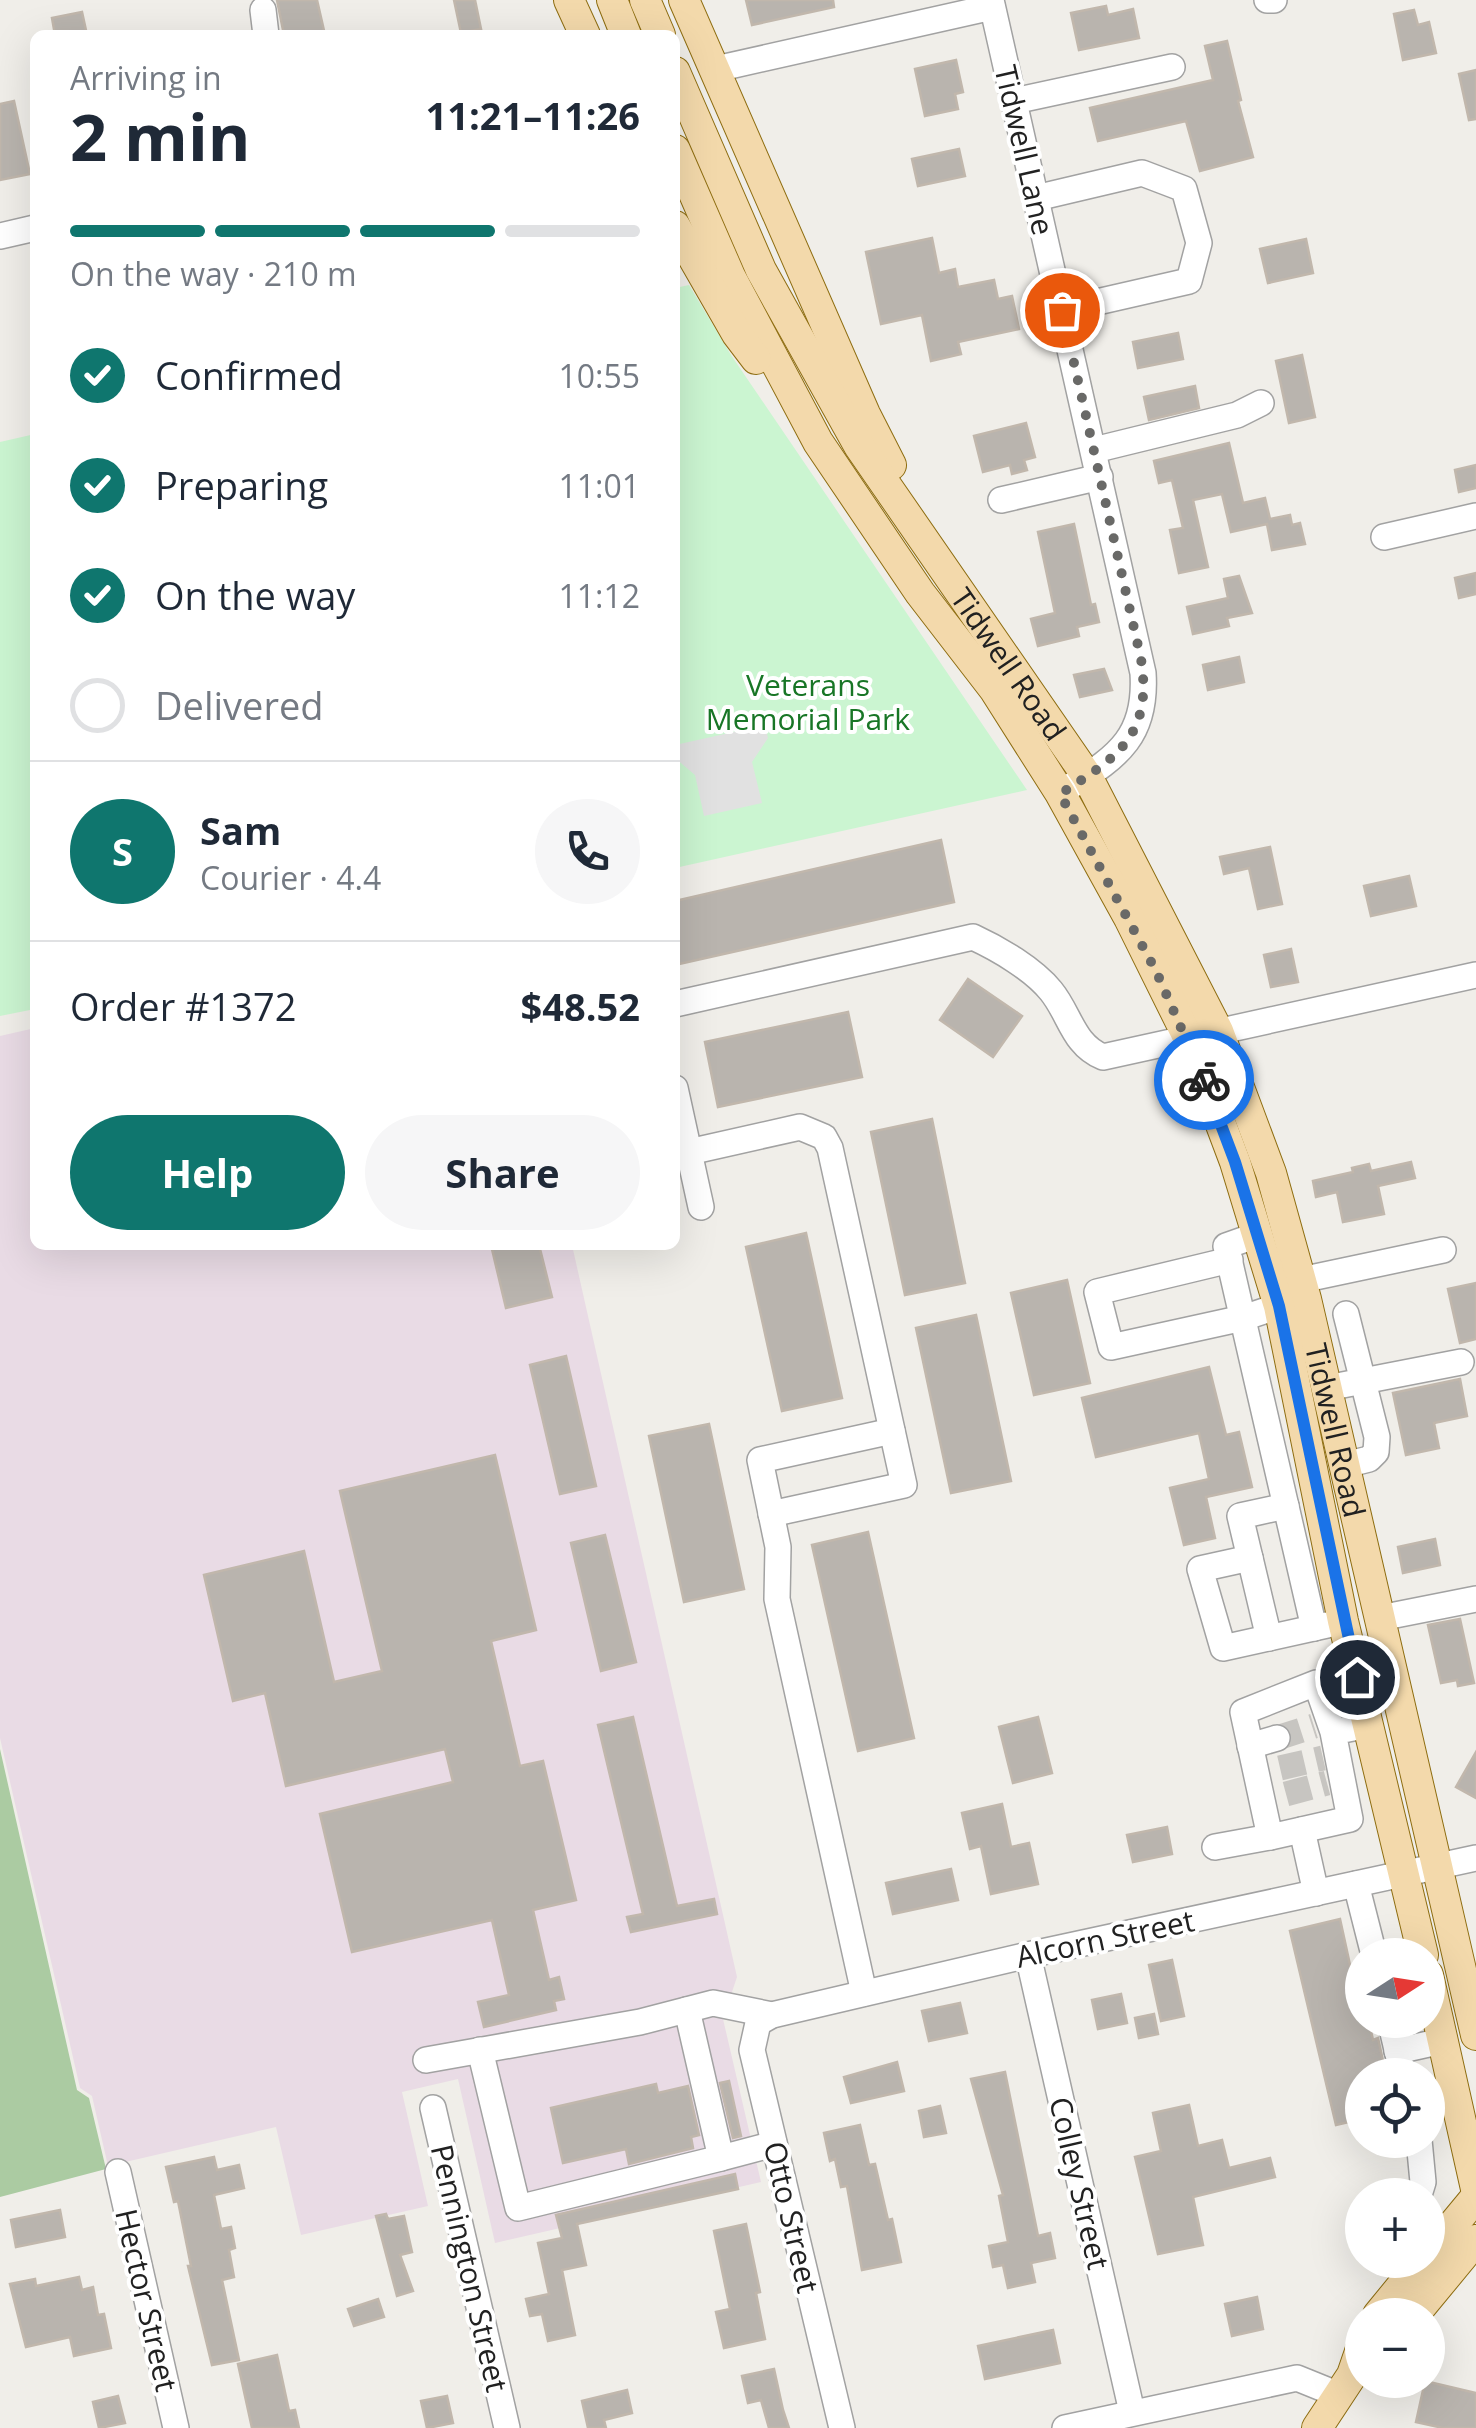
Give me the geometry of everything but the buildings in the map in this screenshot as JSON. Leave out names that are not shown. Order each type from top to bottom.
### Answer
[{"type":"main road","points":[[569,0],[583,30]]},
{"type":"main road","points":[[612,0],[624,30]]},
{"type":"main road","points":[[645,0],[658,30]]},
{"type":"main road","points":[[684,0],[866,414],[949,579]]},
{"type":"main road","name":"Tidwell Road","points":[[680,84],[761,270],[858,446],[1087,776],[1218,1031],[1271,1173],[1300,1302],[1327,1388],[1476,2035]]},
{"type":"main road","name":"Tidwell Road","points":[[680,161],[730,276],[818,442],[920,593],[994,688],[1060,794],[1129,918],[1188,1037],[1235,1162],[1257,1235],[1300,1302],[1309,1452],[1329,1624],[1368,1725],[1419,1938]]},
{"type":"main road","points":[[680,235],[737,334],[818,442]]},
{"type":"main road","points":[[1329,1624],[1380,1618]]},
{"type":"main road","points":[[1441,2038],[1476,2189]]},
{"type":"main road","points":[[1445,2230],[1476,2197]]},
{"type":"main road","points":[[1428,2298],[1476,2240]]},
{"type":"main road","points":[[1316,2428],[1345,2387]]},
{"type":"street","points":[[716,69],[992,4]]},
{"type":"street","name":"Tidwell Lane","points":[[992,4],[1141,659],[1144,701],[1135,731],[1126,744],[1060,794]]},
{"type":"street","points":[[1014,101],[1172,68]]},
{"type":"street","points":[[1036,198],[1142,173],[1184,190],[1199,243],[1189,281],[1062,310]]},
{"type":"street","points":[[0,236],[30,229]]},
{"type":"street","points":[[1094,450],[1237,416],[1261,403]]},
{"type":"street","points":[[1001,500],[1100,476]]},
{"type":"street","points":[[1384,537],[1476,516]]},
{"type":"street","points":[[680,1003],[958,938],[973,938],[991,945],[1047,986],[1080,1042],[1090,1052],[1104,1057],[1476,975]]},
{"type":"street","points":[[680,1111],[701,1206]]},
{"type":"street","points":[[689,1152],[800,1126],[824,1137],[830,1148],[904,1485],[771,1514]]},
{"type":"street","points":[[1250,1558],[1200,1569],[1224,1648],[1329,1624],[1286,1506],[1226,1246],[1257,1235]]},
{"type":"street","points":[[1230,1260],[1097,1292],[1111,1347],[1300,1302],[1335,1272],[1444,1250]]},
{"type":"street","points":[[1335,1272],[1377,1437],[1376,1452],[1369,1459],[1344,1465]]},
{"type":"street","points":[[1300,1302],[1346,1314]]},
{"type":"street","points":[[1327,1388],[1461,1362]]},
{"type":"street","points":[[864,1993],[778,1599],[778,1547],[760,1460],[892,1432]]},
{"type":"street","points":[[1275,1458],[1309,1452]]},
{"type":"street","points":[[1269,1638],[1240,1516],[1286,1506]]},
{"type":"street","points":[[1380,1618],[1476,1599]]},
{"type":"street","points":[[1215,1847],[1270,1837],[1350,1819],[1329,1751],[1316,1683],[1243,1712],[1250,1746],[1271,1784],[1270,1837]]},
{"type":"street","points":[[1329,1751],[1368,1725]]},
{"type":"street","points":[[1250,1746],[1277,1738]]},
{"type":"street","points":[[1302,1830],[1316,1892]]},
{"type":"street","name":"Alcorn Street","points":[[772,2014],[1028,1954],[1476,1858]]},
{"type":"street","points":[[1356,1884],[1370,1938]]},
{"type":"street","name":"Colley Street","points":[[1028,1954],[1132,2412]]},
{"type":"street","points":[[426,2060],[640,2022],[713,2003],[772,2014]]},
{"type":"street","points":[[687,2010],[721,2158]]},
{"type":"street","name":"Otto Street","points":[[772,2014],[758,2023],[752,2050],[842,2428]]},
{"type":"street","points":[[1410,2058],[1442,2041]]},
{"type":"street","points":[[480,2050],[518,2208],[774,2144]]},
{"type":"street","name":"Pennington Street","points":[[434,2108],[507,2428]]},
{"type":"street","name":"Hector Street","points":[[118,2172],[176,2428]]},
{"type":"street","points":[[1065,2428],[1297,2378],[1345,2379]]},
{"type":"shaded area","points":[[765,725],[768,738],[752,762],[762,803],[704,816],[695,775],[680,762],[680,744]]},
{"type":"shaded area","points":[[30,1029],[30,1250],[573,1250],[737,1977],[723,2019],[761,2182],[495,2243],[458,2079],[402,2092],[428,2206],[301,2235],[276,2127],[108,2166],[92,2096],[80,2088],[0,1738],[0,1036]]},
{"type":"green space","name":"Veterans Memorial Park","points":[[689,285],[731,355],[1027,790],[680,867],[680,287]]},
{"type":"green space","points":[[30,435],[30,1010],[0,1016],[0,442]]},
{"type":"green space","points":[[0,1749],[77,2090],[89,2098],[106,2169],[0,2197]]},
{"type":"tunnel","points":[[1277,1738],[1314,1726]]},
{"type":"tunnel","points":[[1280,1768],[1323,1758]]},
{"type":"tunnel","points":[[1286,1794],[1327,1783]]},
{"type":"way so far","points":[[1062,310],[1141,659],[1144,701],[1135,731],[1126,744],[1060,794],[1156,971],[1204,1080]]},
{"type":"route","points":[[1204,1080],[1235,1162],[1279,1306],[1357,1677]]}]
